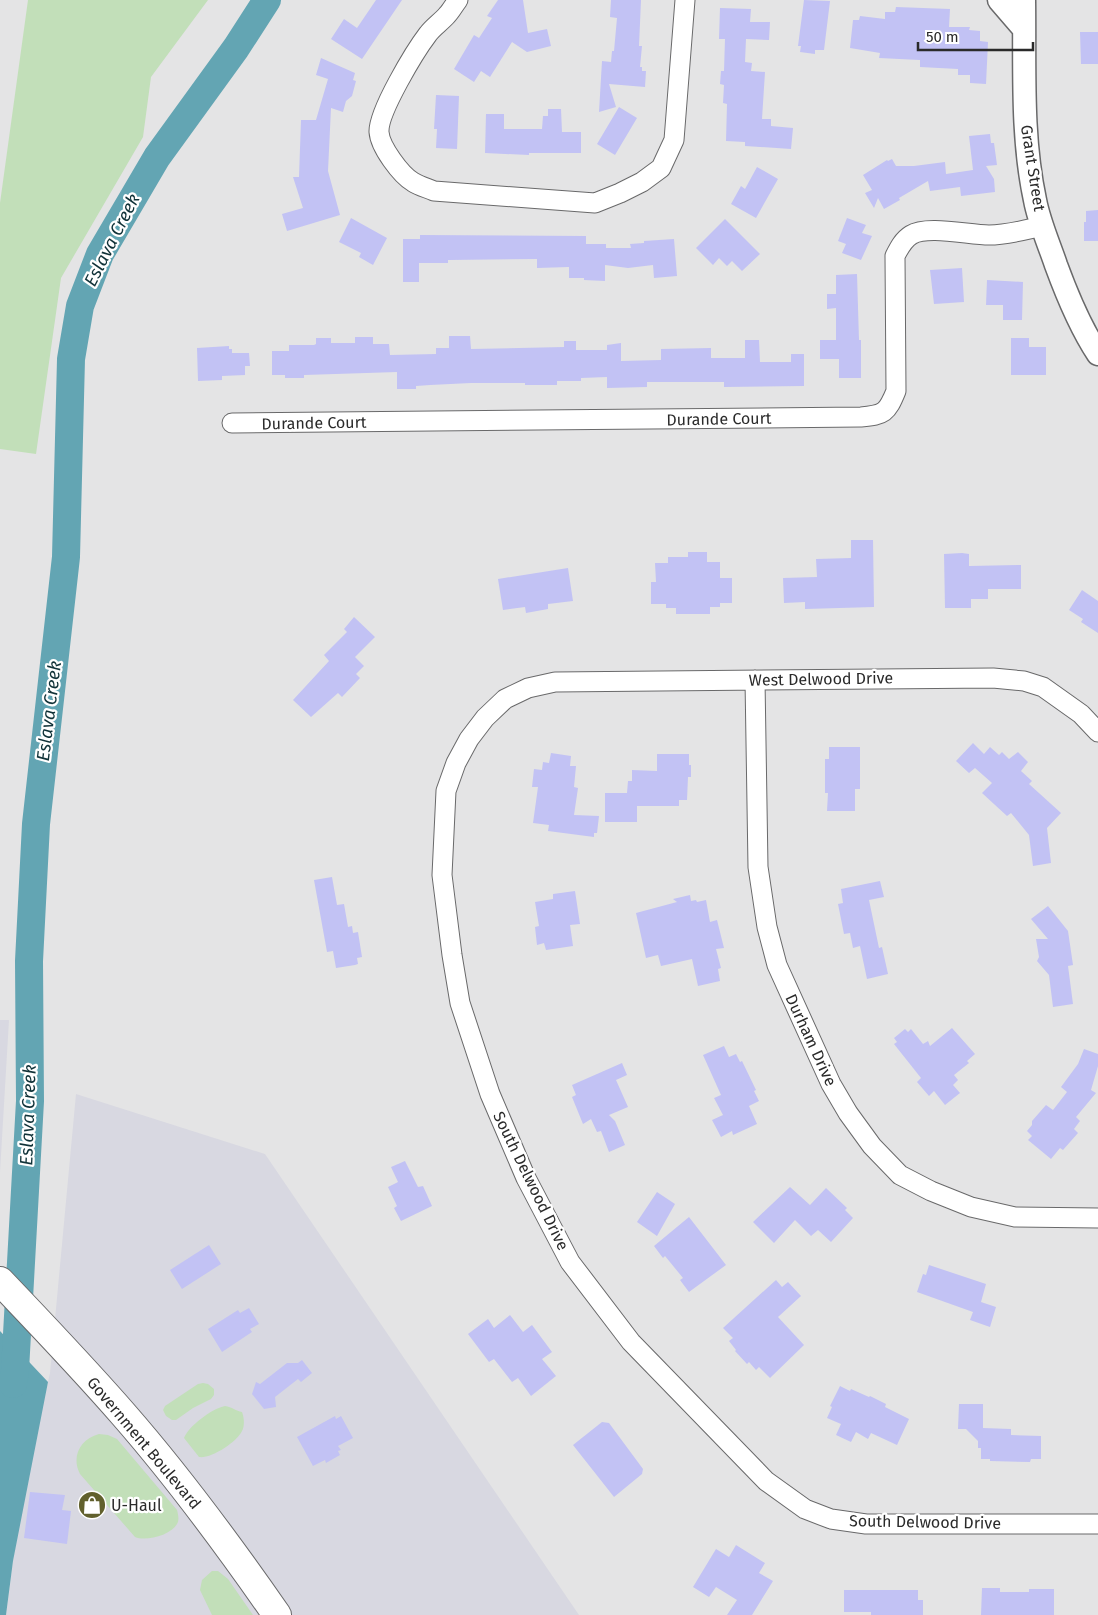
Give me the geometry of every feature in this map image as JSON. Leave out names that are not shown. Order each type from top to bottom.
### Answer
[{"type":"main road","name":"Government Boulevard","points":[[0,1281],[126,1416],[180,1483],[277,1615]]},
{"type":"street","points":[[458,0],[447,15],[429,32],[412,56],[394,90],[385,108],[378,132],[383,147],[396,166],[412,182],[434,191],[595,203],[642,182],[661,168],[674,140],[685,0]]},
{"type":"street","points":[[999,0],[1024,29]]},
{"type":"street","name":"Grant Street","points":[[1024,0],[1025,118],[1029,167],[1035,202],[1063,285],[1090,342],[1098,354]]},
{"type":"street","name":"Durande Court","points":[[232,424],[877,416],[889,408],[896,391],[895,256],[901,244],[912,234],[926,230],[1003,235],[1043,226]]},
{"type":"street","name":"West Delwood Drive","points":[[528,688],[555,682],[993,678],[1024,681],[1044,687],[1080,714],[1098,732]]},
{"type":"street","name":"Durham Drive","points":[[755,680],[758,867],[767,926],[777,965],[831,1084],[848,1112],[872,1146],[900,1175],[931,1191],[971,1207],[1015,1217],[1098,1218]]},
{"type":"street","name":"South Delwood Drive","points":[[528,688],[505,699],[485,718],[469,739],[456,763],[446,791],[442,875],[460,1003],[490,1094],[526,1178],[570,1262],[631,1342],[766,1481],[805,1510],[831,1519],[866,1524],[1098,1524]]},
{"type":"shaded area","points":[[0,1020],[9,1020],[0,1172]]},
{"type":"shaded area","points":[[76,1094],[265,1154],[579,1615],[6,1615],[29,1465],[50,1373]]},
{"type":"green space","points":[[28,0],[208,0],[151,77],[143,137],[61,278],[36,454],[0,449],[0,203]]},
{"type":"green space","points":[[198,1384],[208,1384],[214,1389],[214,1395],[211,1399],[193,1408],[176,1420],[166,1416],[163,1410],[165,1406]]},
{"type":"green space","points":[[225,1406],[242,1412],[244,1427],[242,1431],[235,1440],[217,1453],[199,1457],[184,1438],[201,1419]]},
{"type":"green space","points":[[99,1434],[117,1439],[177,1510],[178,1522],[171,1531],[146,1539],[135,1537],[80,1474],[76,1461],[79,1450],[82,1444],[92,1436]]},
{"type":"green space","points":[[212,1571],[218,1571],[228,1579],[253,1615],[212,1615],[200,1590],[202,1580]]},
{"type":"water","points":[[0,1331],[48,1382],[13,1561],[6,1615],[0,1615]]},
{"type":"building","points":[[376,0],[402,0],[362,59],[331,39],[344,19],[357,28]]},
{"type":"building","points":[[498,0],[523,0],[528,33],[547,29],[551,46],[527,52],[512,42],[490,77],[481,71],[474,82],[454,69],[474,35],[479,38],[492,18],[487,16]]},
{"type":"building","points":[[611,0],[641,0],[639,46],[642,46],[640,67],[642,67],[642,71],[646,71],[645,87],[609,84],[616,107],[599,112],[602,61],[611,62],[612,51],[614,51],[617,18],[610,17]]},
{"type":"building","points":[[804,0],[830,1],[824,50],[815,50],[815,54],[800,52],[801,46],[798,46]]},
{"type":"building","points":[[896,7],[950,9],[949,27],[970,27],[969,30],[980,31],[980,41],[988,42],[986,84],[970,83],[970,75],[958,75],[958,69],[920,67],[920,60],[879,58],[880,53],[850,48],[853,20],[859,20],[860,16],[885,19],[885,12],[895,12]]},
{"type":"building","points":[[720,8],[751,9],[750,22],[770,22],[769,40],[746,39],[745,62],[752,63],[751,71],[765,72],[762,119],[771,119],[771,126],[793,128],[791,149],[745,146],[745,142],[726,141],[727,104],[723,103],[724,85],[720,84],[721,71],[724,71],[725,39],[719,39]]},
{"type":"building","points":[[1080,32],[1098,32],[1098,64],[1081,64]]},
{"type":"building","points":[[321,58],[355,73],[353,80],[356,81],[352,96],[346,101],[343,112],[331,108],[328,171],[340,215],[287,231],[282,214],[303,208],[293,177],[299,177],[301,120],[316,120],[328,79],[316,75]]},
{"type":"building","points":[[436,95],[459,96],[457,149],[436,148],[437,129],[434,129]]},
{"type":"building","points":[[619,107],[637,118],[615,155],[597,144]]},
{"type":"building","points":[[548,109],[561,109],[562,132],[581,132],[581,153],[529,153],[529,155],[485,153],[486,114],[504,114],[504,129],[542,129],[543,116],[548,116]]},
{"type":"building","points":[[990,134],[991,143],[994,143],[997,165],[986,166],[994,179],[995,192],[961,196],[960,187],[930,191],[928,181],[884,209],[878,198],[874,208],[865,193],[872,190],[863,175],[887,160],[892,159],[896,166],[945,162],[946,174],[973,170],[969,136]]},
{"type":"building","points":[[757,167],[778,179],[756,218],[731,204],[741,186],[745,189]]},
{"type":"building","points":[[1098,210],[1098,241],[1084,241],[1086,211]]},
{"type":"building","points":[[351,218],[387,238],[373,265],[359,257],[361,253],[339,242]]},
{"type":"building","points":[[847,218],[866,225],[862,233],[872,236],[861,260],[842,253],[846,244],[838,241]]},
{"type":"building","points":[[725,219],[760,254],[742,271],[732,261],[727,266],[719,258],[713,265],[696,248]]},
{"type":"building","points":[[420,235],[586,236],[586,244],[606,244],[606,248],[631,248],[630,244],[644,243],[644,241],[674,239],[677,276],[654,278],[653,265],[628,268],[605,265],[605,281],[584,280],[584,278],[569,278],[569,267],[537,268],[537,259],[448,260],[448,263],[419,263],[419,282],[403,282],[403,239],[420,239]]},
{"type":"building","points":[[962,268],[964,302],[934,304],[930,270]]},
{"type":"building","points":[[857,274],[861,378],[839,378],[839,359],[820,359],[820,340],[836,340],[836,308],[827,309],[827,294],[836,294],[836,275]]},
{"type":"building","points":[[987,280],[1023,282],[1022,320],[1003,320],[1003,305],[986,305]]},
{"type":"building","points":[[449,336],[470,336],[471,349],[564,347],[564,341],[576,341],[576,350],[607,350],[607,345],[621,343],[621,361],[661,360],[661,349],[711,348],[711,358],[745,358],[745,340],[759,340],[760,362],[791,362],[791,354],[804,354],[804,386],[724,387],[724,382],[647,382],[647,387],[607,388],[607,377],[581,378],[581,381],[557,381],[557,385],[471,383],[416,386],[416,389],[397,389],[397,372],[304,375],[304,378],[285,378],[285,375],[272,375],[272,351],[289,351],[289,345],[314,345],[316,344],[316,338],[331,338],[331,343],[355,343],[355,337],[373,337],[373,344],[389,344],[390,355],[436,354],[436,348],[449,348]]},
{"type":"building","points":[[1011,338],[1029,338],[1029,347],[1046,347],[1046,375],[1011,375]]},
{"type":"building","points":[[229,346],[229,349],[232,349],[232,353],[249,353],[250,366],[245,366],[245,375],[222,376],[222,380],[198,381],[197,348]]},
{"type":"building","points":[[851,540],[873,540],[874,607],[805,609],[805,602],[784,603],[783,578],[817,577],[816,559],[851,558]]},
{"type":"building","points":[[688,552],[707,552],[707,562],[720,562],[720,578],[732,578],[732,603],[720,603],[720,607],[710,607],[710,614],[676,614],[676,608],[666,608],[666,604],[651,604],[651,582],[656,582],[655,563],[668,563],[668,557],[688,557]]},
{"type":"building","points":[[944,554],[969,554],[969,566],[1021,565],[1021,589],[988,589],[988,599],[971,599],[971,608],[945,608]]},
{"type":"building","points":[[568,568],[573,601],[548,604],[548,609],[526,613],[525,607],[503,610],[498,579]]},
{"type":"building","points":[[1082,590],[1098,601],[1098,633],[1081,622],[1083,619],[1069,610]]},
{"type":"building","points":[[354,617],[375,637],[355,657],[364,666],[356,674],[360,678],[342,697],[338,693],[311,717],[293,700],[329,661],[324,655],[347,632],[344,629]]},
{"type":"building","points":[[973,743],[984,754],[990,747],[999,755],[1002,752],[1009,759],[1018,752],[1028,762],[1021,771],[1032,781],[1029,784],[1061,813],[1047,828],[1051,863],[1033,866],[1029,835],[1011,813],[1007,816],[982,793],[992,783],[975,768],[969,773],[956,761]]},
{"type":"building","points":[[829,747],[860,747],[860,789],[855,789],[855,811],[827,811],[828,793],[825,793],[825,759],[829,759]]},
{"type":"building","points":[[551,753],[571,756],[570,766],[576,766],[574,787],[578,788],[574,815],[599,816],[597,833],[594,833],[594,837],[548,831],[549,825],[533,823],[538,787],[532,787],[534,769],[542,770],[543,762],[549,763]]},
{"type":"building","points":[[657,754],[689,754],[691,777],[688,777],[687,800],[679,800],[679,806],[637,806],[637,822],[605,822],[605,793],[627,793],[628,781],[632,781],[632,770],[657,771]]},
{"type":"building","points":[[332,877],[337,905],[344,904],[348,927],[352,926],[353,933],[358,932],[362,957],[357,958],[358,964],[336,968],[333,951],[327,952],[314,880]]},
{"type":"building","points":[[880,881],[884,897],[869,900],[879,948],[882,947],[888,974],[867,979],[860,946],[853,948],[850,933],[844,934],[838,904],[843,903],[841,889]]},
{"type":"building","points":[[575,891],[580,924],[570,925],[573,946],[546,950],[544,943],[537,945],[535,927],[539,926],[535,902],[553,899],[553,894]]},
{"type":"building","points":[[690,895],[691,901],[706,900],[710,922],[717,920],[724,948],[716,949],[721,968],[718,969],[720,981],[698,986],[692,959],[661,966],[658,955],[646,958],[636,913],[677,902],[673,899]]},
{"type":"building","points":[[1048,906],[1068,931],[1073,965],[1068,966],[1073,1004],[1053,1007],[1049,975],[1037,961],[1039,957],[1036,939],[1048,939],[1031,919]]},
{"type":"building","points":[[952,1028],[975,1054],[967,1061],[969,1063],[954,1075],[958,1080],[953,1085],[960,1093],[945,1105],[934,1091],[929,1096],[917,1082],[921,1078],[894,1044],[897,1042],[894,1038],[905,1029],[908,1032],[911,1029],[923,1044],[928,1041],[930,1046]]},
{"type":"building","points":[[724,1046],[729,1057],[736,1054],[740,1062],[742,1061],[756,1090],[754,1091],[759,1101],[749,1106],[757,1124],[733,1135],[732,1131],[721,1137],[712,1120],[723,1115],[714,1098],[721,1095],[703,1055]]},
{"type":"building","points":[[1084,1049],[1098,1054],[1098,1066],[1091,1090],[1096,1093],[1076,1117],[1080,1121],[1074,1129],[1078,1133],[1063,1150],[1060,1148],[1051,1159],[1028,1140],[1032,1136],[1027,1131],[1032,1125],[1032,1121],[1046,1105],[1053,1110],[1067,1092],[1061,1087],[1078,1064]]},
{"type":"building","points":[[622,1063],[627,1075],[616,1080],[628,1107],[609,1115],[615,1121],[625,1145],[609,1152],[601,1131],[597,1132],[591,1119],[583,1124],[572,1097],[576,1095],[572,1085]]},
{"type":"building","points":[[405,1161],[418,1187],[423,1186],[432,1206],[401,1221],[394,1208],[397,1206],[388,1187],[398,1182],[391,1167]]},
{"type":"building","points":[[790,1187],[810,1205],[826,1188],[847,1208],[845,1210],[853,1218],[831,1242],[818,1230],[811,1236],[795,1220],[774,1243],[753,1222]]},
{"type":"building","points":[[657,1192],[675,1204],[657,1236],[637,1222]]},
{"type":"building","points":[[689,1217],[726,1265],[689,1292],[680,1280],[683,1278],[654,1246]]},
{"type":"building","points":[[209,1245],[221,1264],[182,1289],[170,1270]]},
{"type":"building","points":[[929,1265],[986,1284],[981,1302],[996,1307],[990,1327],[970,1320],[973,1312],[917,1292],[923,1274],[926,1275]]},
{"type":"building","points":[[776,1280],[782,1287],[788,1282],[801,1296],[778,1317],[804,1345],[770,1378],[759,1367],[756,1370],[749,1362],[747,1364],[729,1341],[733,1338],[723,1328]]},
{"type":"building","points":[[249,1308],[259,1324],[250,1329],[252,1332],[222,1352],[208,1329],[238,1310],[240,1313]]},
{"type":"building","points":[[510,1315],[523,1332],[532,1325],[552,1352],[542,1359],[556,1376],[531,1396],[518,1378],[512,1382],[494,1359],[489,1362],[468,1334],[488,1319],[494,1328]]},
{"type":"building","points":[[302,1360],[312,1373],[301,1382],[298,1379],[275,1397],[276,1407],[264,1409],[252,1394],[256,1382],[260,1384],[287,1363],[298,1363]]},
{"type":"building","points":[[840,1386],[850,1391],[851,1389],[870,1396],[886,1404],[885,1407],[909,1419],[897,1445],[871,1433],[868,1439],[856,1432],[851,1442],[836,1435],[841,1424],[827,1418],[832,1407],[830,1406]]},
{"type":"building","points":[[959,1404],[983,1404],[983,1428],[1011,1429],[1011,1435],[1041,1436],[1041,1459],[1031,1459],[1030,1462],[981,1459],[981,1448],[978,1448],[978,1441],[966,1429],[958,1429]]},
{"type":"building","points":[[335,1416],[336,1419],[341,1416],[353,1438],[338,1446],[341,1450],[338,1451],[340,1455],[326,1463],[325,1460],[313,1466],[297,1437]]},
{"type":"building","points":[[602,1422],[609,1423],[643,1469],[642,1474],[614,1497],[573,1445]]},
{"type":"building","name":"U-Haul","points":[[30,1492],[65,1495],[62,1510],[71,1511],[67,1544],[24,1538]]},
{"type":"building","points":[[736,1545],[765,1563],[759,1573],[773,1581],[752,1615],[727,1615],[737,1600],[716,1587],[709,1597],[693,1587],[716,1549],[729,1557]]},
{"type":"building","points":[[982,1588],[1000,1588],[1000,1592],[1029,1592],[1029,1589],[1054,1589],[1054,1615],[981,1615]]},
{"type":"building","points":[[844,1590],[918,1590],[918,1600],[923,1600],[923,1615],[871,1615],[871,1612],[844,1612]]},
{"type":"waterway","name":"Eslava Creek","points":[[13,1384],[30,1101],[29,961],[36,824],[66,557],[71,359],[80,306],[100,254],[157,157],[236,48],[267,0]]},
{"type":"place","name":"U-Haul","points":[[92,1505]]}]
